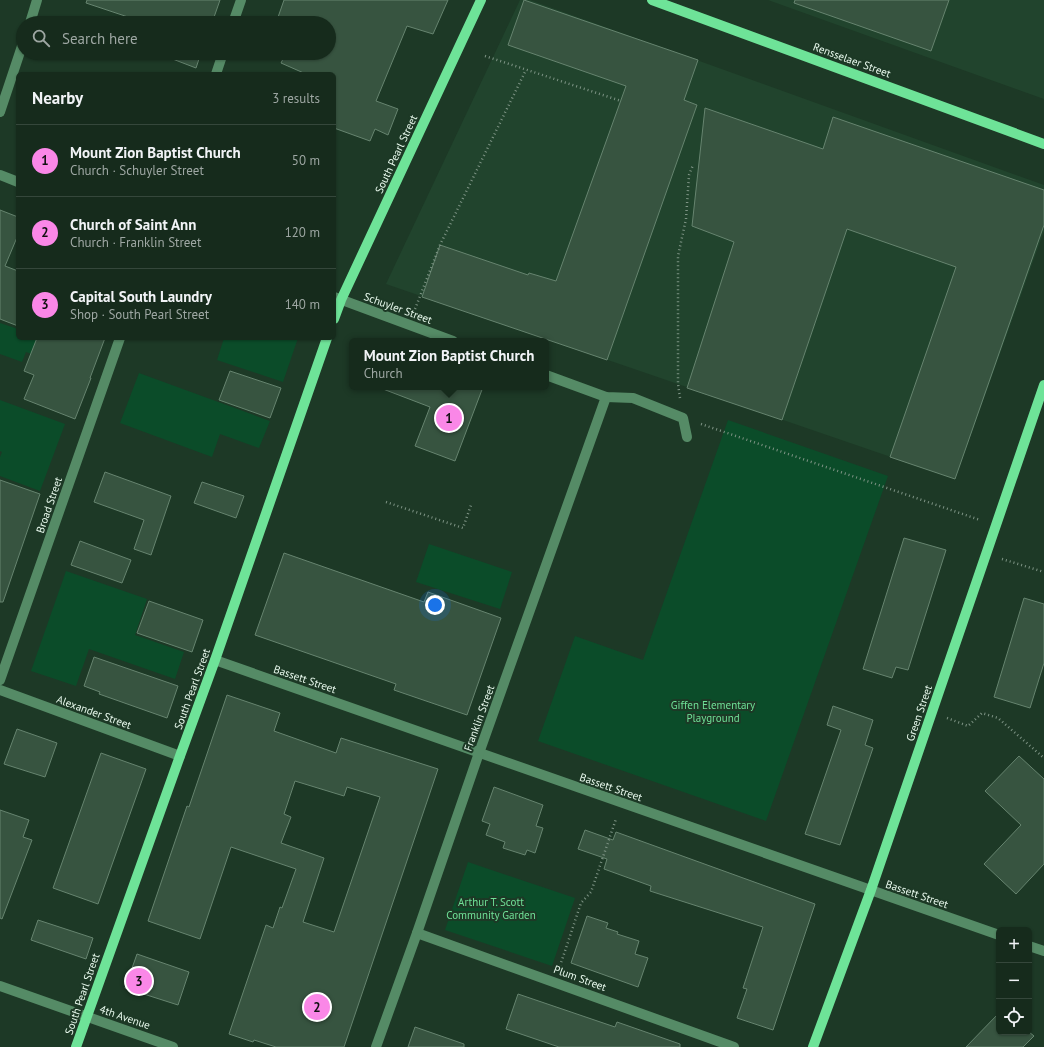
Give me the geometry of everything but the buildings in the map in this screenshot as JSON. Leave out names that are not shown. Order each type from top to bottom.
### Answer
[{"type":"main road","name":"South Pearl Street","points":[[336,309],[338,299],[481,0]]},
{"type":"main road","name":"Rensselaer Street","points":[[652,0],[1044,144]]},
{"type":"main road","name":"South Pearl Street","points":[[76,1047],[215,660],[326,340]]},
{"type":"main road","name":"Green Street","points":[[813,1047],[871,890],[1044,385]]},
{"type":"street","points":[[32,16],[37,0]]},
{"type":"street","points":[[235,16],[240,0]]},
{"type":"street","points":[[0,112],[3,92],[16,60]]},
{"type":"street","points":[[217,72],[221,60]]},
{"type":"street","points":[[0,175],[16,181]]},
{"type":"street","name":"Schuyler Street","points":[[338,299],[445,338]]},
{"type":"street","name":"Broad Street","points":[[0,680],[119,340]]},
{"type":"street","points":[[549,376],[606,397],[633,398],[683,418],[687,437]]},
{"type":"street","name":"Franklin Street","points":[[376,1047],[606,397]]},
{"type":"street","name":"Bassett Street","points":[[215,660],[996,934]]},
{"type":"street","name":"Alexander Street","points":[[0,690],[180,756]]},
{"type":"street","name":"Plum Street","points":[[417,933],[734,1047]]},
{"type":"street","points":[[1032,947],[1044,951]]},
{"type":"street","name":"4th Avenue","points":[[0,986],[173,1047]]},
{"type":"path","points":[[485,56],[621,101]]},
{"type":"path","points":[[409,325],[440,245],[526,70]]},
{"type":"path","points":[[693,165],[689,175],[686,219],[678,256],[678,384],[683,418],[996,526]]},
{"type":"path","points":[[386,502],[463,528],[471,505]]},
{"type":"path","points":[[986,555],[1044,572]]},
{"type":"path","points":[[932,713],[968,726],[982,713],[998,718],[1044,758]]},
{"type":"path","points":[[555,982],[581,903],[591,892],[622,803]]},
{"type":"shaded area","points":[[520,0],[530,0],[1044,185],[1044,231],[955,479],[549,340],[549,338],[544,338],[386,284]]},
{"type":"shaded area","points":[[768,0],[1044,0],[1044,99]]},
{"type":"green space","points":[[0,323],[16,328],[16,340],[46,340],[89,374],[26,352],[22,362],[0,354]]},
{"type":"green space","points":[[223,340],[297,340],[283,382],[217,360]]},
{"type":"green space","points":[[139,373],[270,421],[259,448],[220,434],[212,457],[120,423]]},
{"type":"green space","points":[[0,400],[65,424],[40,491],[0,476],[0,457],[2,452],[0,451]]},
{"type":"green space","name":"Giffen Elementary Playground","points":[[728,420],[888,476],[766,821],[538,741],[575,636],[643,660]]},
{"type":"green space","points":[[429,544],[512,572],[500,609],[416,582]]},
{"type":"green space","points":[[66,571],[147,599],[135,635],[184,652],[175,679],[89,649],[76,686],[31,671]]},
{"type":"green space","name":"Arthur T. Scott Community Garden","points":[[468,862],[575,898],[552,966],[445,930]]},
{"type":"place","name":"Mount Zion Baptist Church","points":[[449,418]]},
{"type":"place","name":"Capital South Laundry","points":[[139,981]]},
{"type":"place","name":"Church of Saint Ann","points":[[317,1007]]}]
